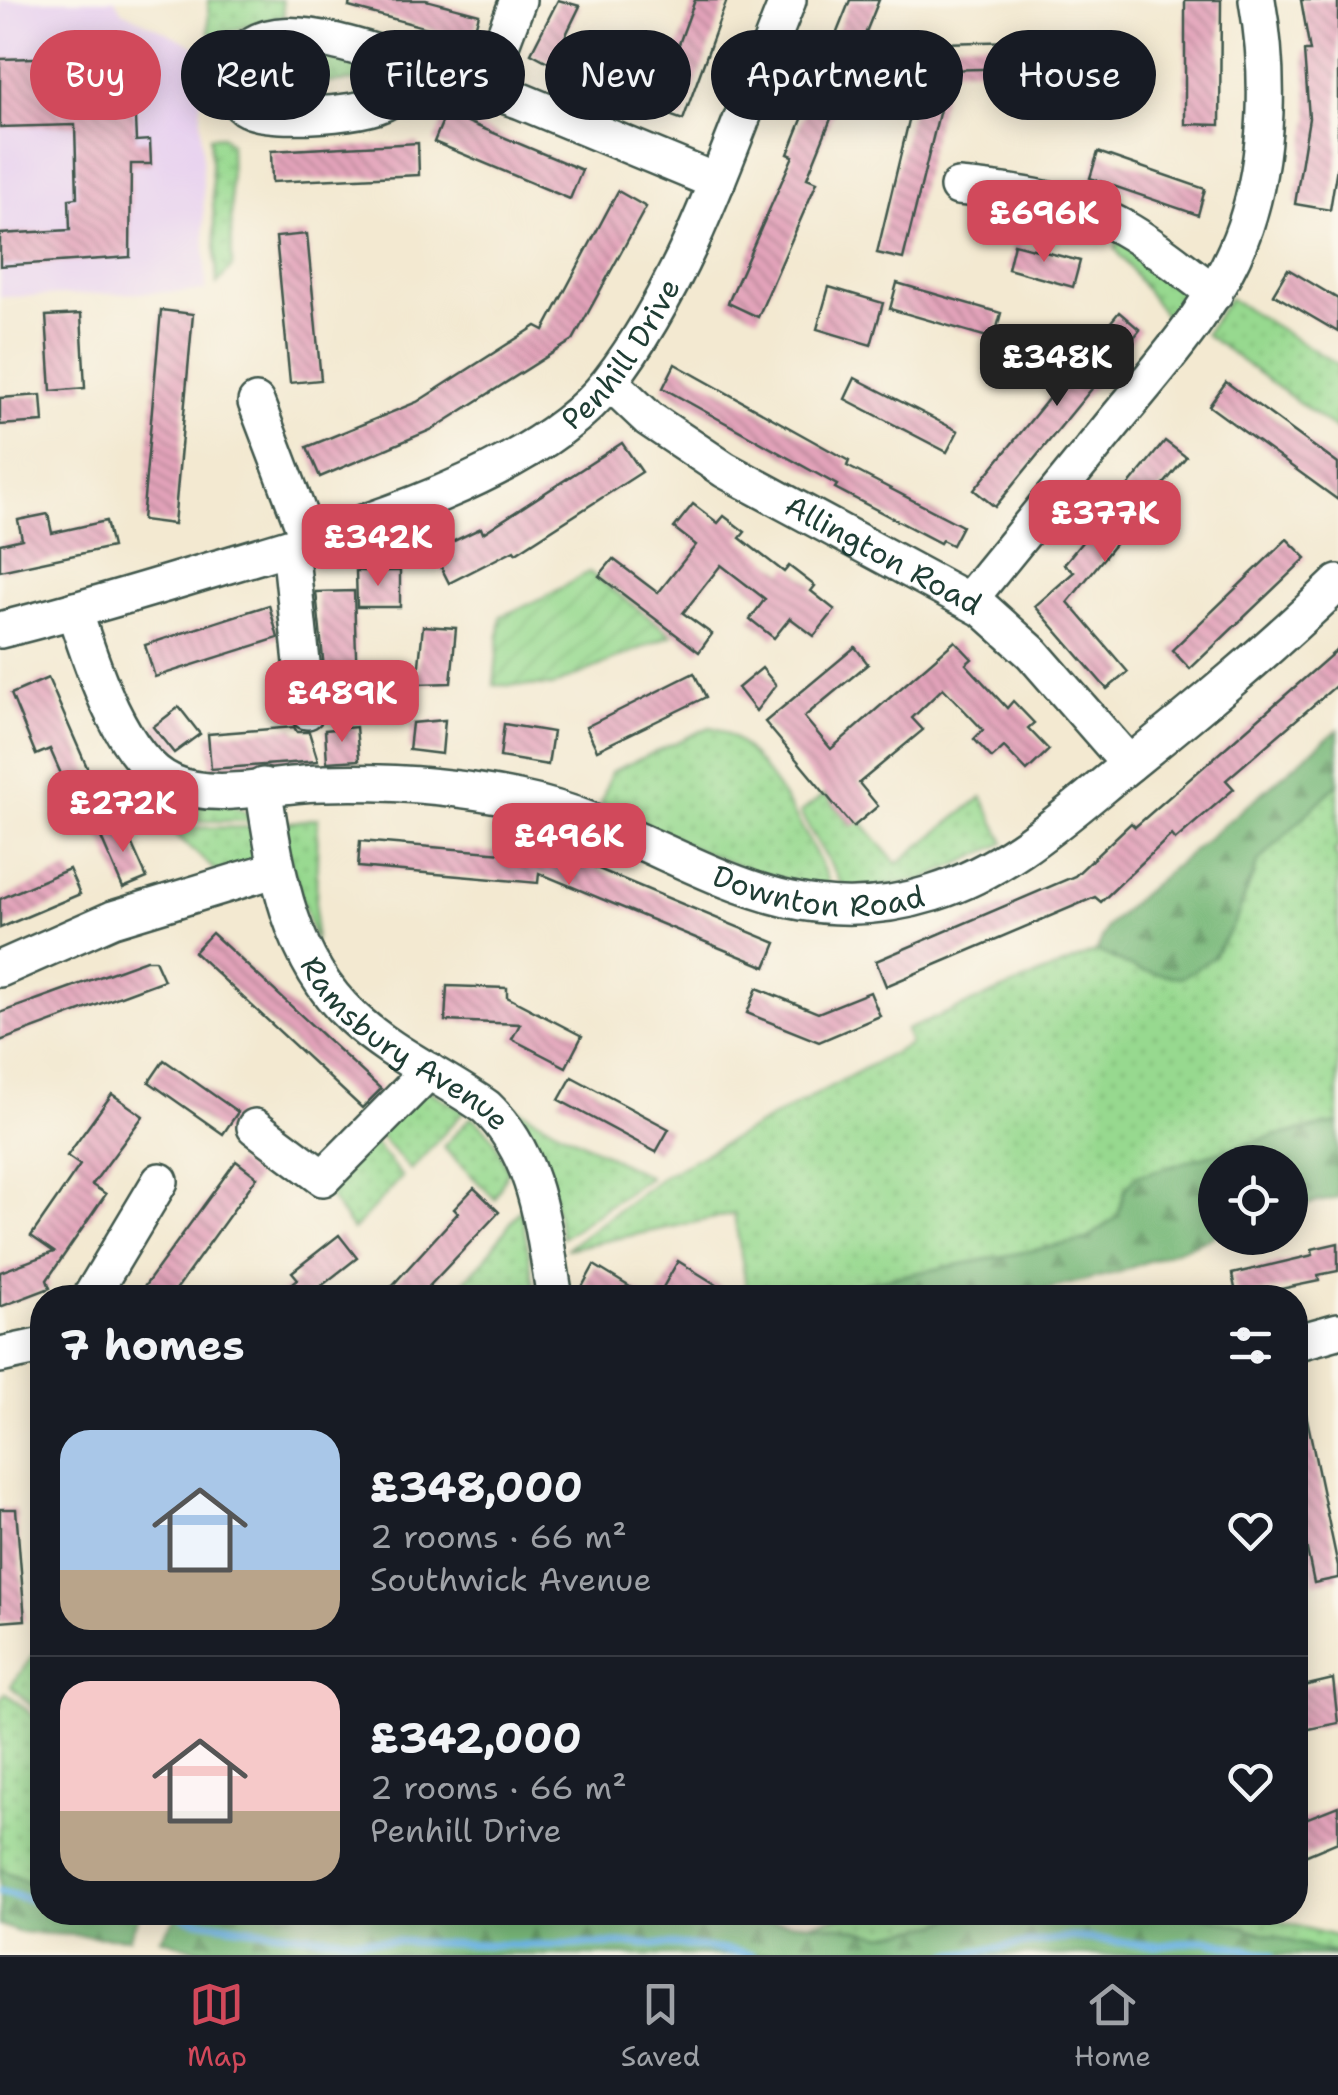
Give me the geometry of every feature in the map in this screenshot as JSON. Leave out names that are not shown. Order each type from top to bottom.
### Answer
[{"type":"street","points":[[507,30],[518,0]]},
{"type":"street","name":"Penhill Drive","points":[[0,630],[397,512],[472,478],[553,430],[610,382],[668,283],[717,182],[788,0]]},
{"type":"street","points":[[969,600],[1215,293],[1246,226],[1262,136],[1265,60],[1257,0]]},
{"type":"street","points":[[525,103],[717,182]]},
{"type":"street","points":[[958,187],[1017,192],[1096,215],[1124,228],[1215,293]]},
{"type":"street","name":"Allington Road","points":[[610,382],[649,419],[725,470],[969,600],[1032,652],[1129,764]]},
{"type":"street","points":[[256,402],[299,544],[307,711]]},
{"type":"street","name":"Downton Road","points":[[74,610],[103,689],[136,752],[153,771],[192,789],[365,783],[514,798],[590,816],[772,898],[845,907],[930,894],[996,867],[1244,671],[1338,583]]},
{"type":"street","name":"Ramsbury Avenue","points":[[263,786],[278,869],[295,931],[327,991],[353,1018],[486,1107],[517,1148],[536,1190],[553,1285]]},
{"type":"street","points":[[0,970],[112,918],[278,869]]},
{"type":"street","points":[[255,1126],[324,1178],[428,1071]]},
{"type":"street","points":[[98,1285],[160,1181]]},
{"type":"street","points":[[1308,1339],[1338,1331]]},
{"type":"street","points":[[0,1355],[30,1349]]},
{"type":"shaded area","points":[[0,0],[115,0],[122,11],[181,39],[181,120],[201,120],[206,291],[0,297]]},
{"type":"green space","points":[[208,0],[282,0],[284,16],[236,30],[209,30]]},
{"type":"green space","points":[[330,56],[350,60],[350,81],[330,82]]},
{"type":"green space","points":[[222,136],[230,144],[232,266],[217,284],[210,137]]},
{"type":"green space","points":[[1120,236],[1191,295],[1171,324],[1115,248]]},
{"type":"green space","points":[[1229,298],[1338,365],[1338,431],[1205,334]]},
{"type":"green space","points":[[589,572],[672,635],[552,686],[494,685],[501,616],[542,599]]},
{"type":"green space","points":[[710,727],[727,734],[764,769],[798,820],[831,888],[742,867],[601,804],[611,772]]},
{"type":"green space","points":[[1338,729],[1338,783],[1258,862],[1235,922],[1212,958],[1182,978],[1141,971],[1097,951],[1107,927],[1136,899]]},
{"type":"green space","points":[[1338,783],[1338,848],[1334,850],[1338,859],[1338,1123],[1249,1145],[1198,1145],[1198,1164],[1124,1191],[1118,1216],[1086,1240],[860,1285],[746,1285],[734,1214],[566,1249],[665,1175],[910,1044],[906,1030],[1097,951],[1141,971],[1213,957],[1235,922],[1258,862]]},
{"type":"green space","points":[[152,788],[236,806],[257,821],[160,821],[139,805]]},
{"type":"green space","points":[[825,794],[852,826],[860,820],[897,864],[982,797],[1005,843],[923,880],[846,891],[800,813]]},
{"type":"green space","points":[[318,818],[315,942],[279,824]]},
{"type":"green space","points":[[260,827],[256,858],[221,876],[169,828]]},
{"type":"green space","points":[[428,1090],[464,1111],[411,1170],[376,1132]]},
{"type":"green space","points":[[514,1107],[649,1177],[562,1238],[546,1169]]},
{"type":"green space","points":[[472,1116],[492,1136],[508,1170],[495,1199],[443,1147]]},
{"type":"green space","points":[[1338,1123],[1338,1198],[1308,1204],[1308,1145],[1243,1145]]},
{"type":"green space","points":[[371,1139],[402,1177],[353,1230],[327,1193]]},
{"type":"green space","points":[[1198,1158],[1198,1242],[1119,1272],[1065,1285],[860,1285],[1086,1240],[1118,1216],[1124,1191],[1136,1176]]},
{"type":"green space","points":[[521,1208],[534,1285],[460,1285],[485,1259]]},
{"type":"green space","points":[[30,1660],[30,1704],[11,1686]]},
{"type":"green space","points":[[6,1693],[30,1713],[30,1883],[0,1869],[0,1700]]},
{"type":"green space","points":[[0,1869],[30,1883],[30,1925],[135,1925],[129,1938],[18,1932],[0,1925]]},
{"type":"green space","points":[[170,1925],[827,1925],[882,1935],[937,1925],[1237,1925],[1338,1955],[214,1955],[160,1938]]},
{"type":"green space","points":[[822,1925],[937,1925],[882,1935]]},
{"type":"green space","points":[[1233,1925],[1294,1925],[1338,1937],[1338,1953],[1288,1943]]},
{"type":"building","points":[[350,0],[426,0],[479,14],[475,30],[435,30],[349,7]]},
{"type":"building","points":[[558,0],[580,6],[568,30],[545,30],[545,60],[531,53]]},
{"type":"building","points":[[695,0],[727,0],[716,30],[711,30],[711,44],[691,98],[691,30],[684,30]]},
{"type":"building","points":[[850,0],[879,0],[867,30],[838,30]]},
{"type":"building","points":[[1185,0],[1221,0],[1220,125],[1185,124]]},
{"type":"building","points":[[1301,0],[1338,0],[1338,161],[1330,210],[1295,204],[1309,118],[1304,51],[1310,51]]},
{"type":"building","points":[[963,42],[983,42],[983,69],[963,70]]},
{"type":"building","points":[[30,58],[30,120],[135,120],[136,141],[150,140],[151,164],[131,164],[130,257],[0,266],[0,234],[70,230],[69,199],[77,198],[75,125],[0,127],[0,59]]},
{"type":"building","points":[[443,120],[463,120],[582,170],[570,199],[434,142]]},
{"type":"building","points":[[802,120],[830,120],[807,178],[817,182],[758,317],[728,303],[793,156],[788,154]]},
{"type":"building","points":[[909,120],[937,120],[903,259],[877,253]]},
{"type":"building","points":[[418,143],[419,175],[272,182],[271,151]]},
{"type":"building","points":[[1098,152],[1205,189],[1198,215],[1090,178]]},
{"type":"building","points":[[618,191],[646,207],[573,340],[433,429],[320,477],[307,447],[417,402],[536,326],[544,330]]},
{"type":"building","points":[[307,234],[321,380],[290,383],[276,237]]},
{"type":"building","points":[[1014,244],[1080,261],[1073,287],[1008,269]]},
{"type":"building","points":[[1288,269],[1338,299],[1338,332],[1273,294]]},
{"type":"building","points":[[897,283],[1001,313],[994,339],[890,309]]},
{"type":"building","points":[[829,287],[883,303],[871,345],[817,329]]},
{"type":"building","points":[[161,310],[193,314],[174,524],[142,520]]},
{"type":"building","points":[[1119,312],[1140,330],[995,507],[974,490]]},
{"type":"building","points":[[81,314],[85,388],[51,391],[46,316]]},
{"type":"building","points":[[675,364],[849,461],[847,466],[962,526],[952,545],[942,540],[940,543],[835,488],[837,485],[663,388]]},
{"type":"building","points":[[855,378],[958,431],[947,452],[845,399]]},
{"type":"building","points":[[1226,382],[1338,464],[1338,500],[1209,406]]},
{"type":"building","points":[[41,395],[43,422],[0,425],[0,398]]},
{"type":"building","points":[[1165,441],[1186,457],[1068,602],[1128,672],[1107,689],[1035,606],[1074,572],[1064,564]]},
{"type":"building","points":[[622,443],[642,472],[516,553],[514,550],[449,583],[433,551],[481,528],[483,533]]},
{"type":"building","points":[[693,504],[718,523],[724,516],[745,532],[740,538],[784,572],[789,566],[815,586],[811,591],[835,610],[814,636],[790,618],[774,638],[750,619],[765,599],[721,565],[683,613],[712,634],[699,652],[599,576],[613,559],[658,593],[696,545],[674,528]]},
{"type":"building","points":[[48,514],[52,533],[106,521],[112,547],[0,571],[0,544],[22,539],[18,520]]},
{"type":"building","points":[[1287,539],[1306,558],[1190,669],[1172,650]]},
{"type":"building","points":[[356,571],[400,571],[400,607],[357,607]]},
{"type":"building","points":[[354,591],[357,686],[326,688],[316,592]]},
{"type":"building","points":[[269,605],[278,638],[155,677],[145,645]]},
{"type":"building","points":[[423,626],[456,628],[451,683],[417,684]]},
{"type":"building","points":[[955,641],[972,659],[966,664],[1007,708],[1013,701],[1034,723],[1028,728],[1049,750],[1027,771],[1004,747],[992,758],[974,739],[983,730],[943,688],[912,718],[923,730],[859,783],[878,806],[853,827],[765,722],[855,647],[868,664],[804,717],[831,749]]},
{"type":"building","points":[[1338,649],[1338,684],[1226,780],[1234,789],[1175,840],[1171,835],[1101,902],[1095,897],[886,986],[876,961],[1075,876],[1131,823],[1135,827]]},
{"type":"building","points":[[762,668],[776,685],[756,711],[738,688]]},
{"type":"building","points":[[694,673],[706,697],[597,750],[586,727]]},
{"type":"building","points":[[48,678],[100,797],[76,808],[50,749],[36,755],[11,694]]},
{"type":"building","points":[[179,707],[200,734],[174,753],[153,727]]},
{"type":"building","points":[[445,720],[442,754],[409,750],[412,723]]},
{"type":"building","points":[[504,724],[553,732],[548,765],[500,757]]},
{"type":"building","points":[[294,727],[297,732],[309,732],[318,761],[211,769],[208,734]]},
{"type":"building","points":[[356,727],[359,760],[327,762],[325,730]]},
{"type":"building","points":[[122,822],[147,878],[123,888],[99,833]]},
{"type":"building","points":[[360,841],[550,857],[553,850],[776,943],[766,967],[539,873],[538,883],[358,867]]},
{"type":"building","points":[[69,869],[80,894],[0,928],[0,899]]},
{"type":"building","points":[[212,933],[381,1089],[362,1108],[194,952]]},
{"type":"building","points":[[155,960],[164,980],[0,1041],[0,1013]]},
{"type":"building","points":[[447,986],[507,988],[507,997],[582,1036],[566,1067],[512,1039],[520,1024],[445,1021]]},
{"type":"building","points":[[757,988],[818,1013],[870,992],[880,1016],[819,1042],[747,1013]]},
{"type":"building","points":[[164,1060],[238,1112],[223,1134],[149,1082]]},
{"type":"building","points":[[572,1077],[669,1129],[656,1152],[559,1100]]},
{"type":"building","points":[[112,1094],[143,1116],[92,1185],[106,1194],[47,1280],[49,1285],[30,1285],[30,1296],[0,1307],[0,1272],[54,1252],[31,1236],[80,1165],[67,1156]]},
{"type":"building","points":[[236,1161],[257,1177],[179,1285],[145,1285]]},
{"type":"building","points":[[474,1188],[499,1212],[430,1285],[393,1285],[458,1213],[454,1209]]},
{"type":"building","points":[[339,1235],[357,1258],[323,1285],[290,1285],[298,1279],[292,1272]]},
{"type":"building","points":[[1338,1243],[1338,1271],[1318,1275],[1319,1281],[1300,1285],[1234,1285],[1232,1274],[1313,1255],[1312,1249]]},
{"type":"building","points":[[678,1261],[717,1285],[664,1285]]},
{"type":"building","points":[[594,1265],[627,1285],[583,1285]]},
{"type":"building","points":[[1308,1423],[1338,1566],[1338,1578],[1314,1583],[1308,1555]]},
{"type":"building","points":[[0,1509],[16,1509],[25,1620],[0,1622]]},
{"type":"building","points":[[1333,1679],[1338,1723],[1308,1729],[1308,1685]]},
{"type":"building","points":[[1338,1806],[1338,1842],[1308,1855],[1308,1818]]},
{"type":"waterway","points":[[0,1892],[30,1899]]},
{"type":"waterway","points":[[228,1925],[400,1942],[669,1945],[751,1955]]},
{"type":"waterway","points":[[950,1955],[1073,1937],[1157,1946],[1204,1940],[1271,1955]]}]
